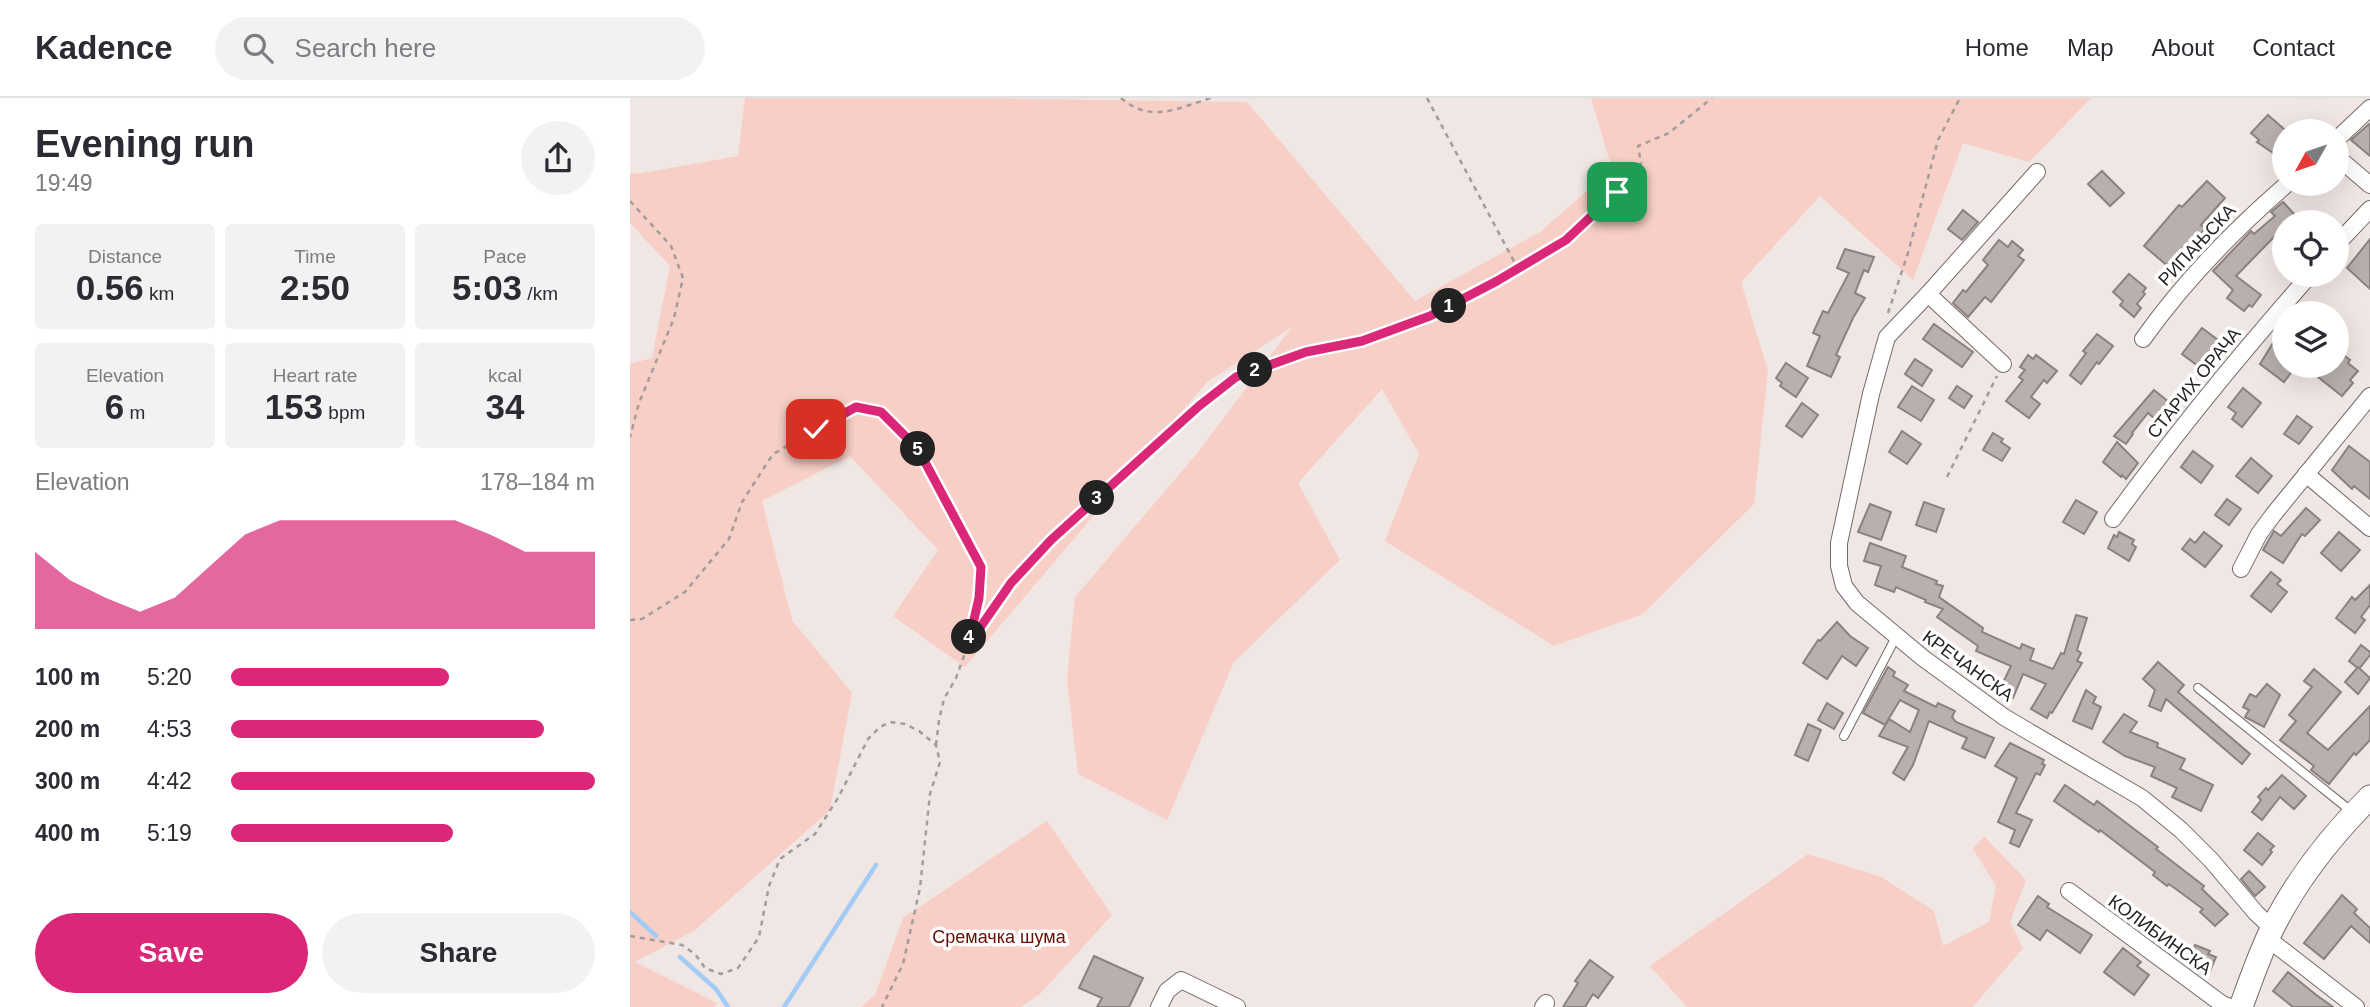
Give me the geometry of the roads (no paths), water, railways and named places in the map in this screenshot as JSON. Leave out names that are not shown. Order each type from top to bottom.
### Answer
[{"type":"main road","points":[[2241,1007],[2270,933],[2319,855],[2353,813],[2370,797]]},
{"type":"street","points":[[2349,128],[2370,107]]},
{"type":"street","points":[[2349,167],[2370,185]]},
{"type":"street","points":[[2003,364],[1928,294],[2037,172]]},
{"type":"street","name":"РИПАЊСКА","points":[[2143,339],[2172,298],[2242,222],[2273,196]]},
{"type":"street","points":[[2349,231],[2370,209]]},
{"type":"street","name":"СТАРИХ ОРАЧА","points":[[2113,519],[2149,470],[2300,287]]},
{"type":"street","name":"КРЕЧАНСКА","points":[[1928,294],[1887,337],[1839,542],[1839,566],[1844,586],[1857,603],[1896,637],[2004,717],[2142,798],[2181,830],[2270,933],[2356,1007]]},
{"type":"street","points":[[2241,569],[2259,534],[2370,396]]},
{"type":"street","points":[[2306,474],[2370,528]]},
{"type":"street","name":"КОЛИБИНСКА","points":[[2069,891],[2222,1004],[2230,1007]]},
{"type":"street","points":[[1159,1007],[1167,991],[1181,980],[1237,1007]]},
{"type":"lane","points":[[1844,736],[1896,637]]},
{"type":"lane","points":[[2198,688],[2353,813]]},
{"type":"waterway","points":[[784,1007],[876,865]]},
{"type":"waterway","points":[[630,912],[656,936]]},
{"type":"waterway","points":[[680,957],[716,989],[728,1007]]},
{"type":"park label","name":"Сремачка шума","points":[[999,937]]}]
